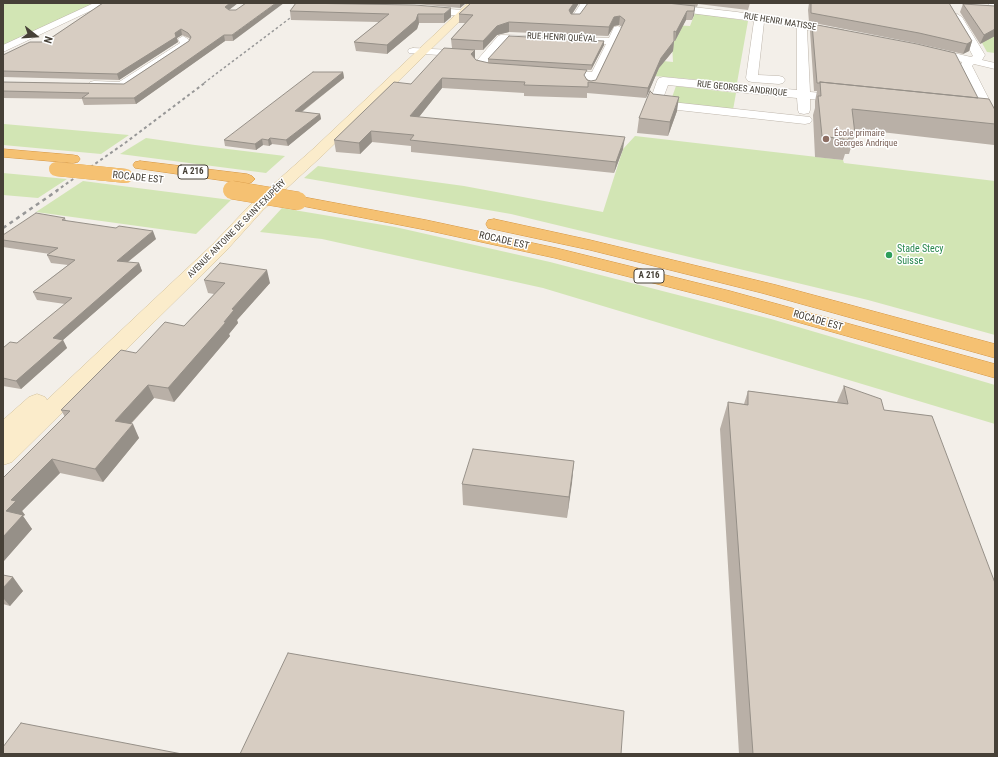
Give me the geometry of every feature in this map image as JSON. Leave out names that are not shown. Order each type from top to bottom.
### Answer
[{"type":"highway","name":"ROCADE EST","points":[[3,153],[140,165],[247,179],[304,195],[426,225],[556,253],[730,297],[995,371]]},
{"type":"highway","name":"ROCADE EST","points":[[3,165],[126,176],[232,190],[304,195],[449,214],[590,245],[769,289],[995,351]]},
{"type":"main road","name":"AVENUE ANTOINE DE SAINT-EXUPÉRY","points":[[3,434],[464,8]]},
{"type":"main road","name":"AVENUE ANTOINE DE SAINT-EXUPÉRY","points":[[3,456],[219,248],[257,207],[318,152],[418,51]]},
{"type":"street","points":[[3,49],[102,3]]},
{"type":"street","points":[[575,20],[586,3]]},
{"type":"street","name":"RUE HENRI MATISSE","points":[[633,3],[802,25],[848,34]]},
{"type":"street","points":[[416,9],[464,8]]},
{"type":"street","points":[[951,8],[979,56],[966,64],[966,67],[993,117]]},
{"type":"street","name":"RUE GEORGES ANDRIQUE","points":[[759,19],[752,78],[862,101]]},
{"type":"street","points":[[802,25],[804,89]]},
{"type":"street","points":[[542,72],[593,81],[618,28]]},
{"type":"street","name":"RUE HENRI QUÉVAL","points":[[487,55],[502,38],[513,36],[612,41]]},
{"type":"street","points":[[83,85],[121,86],[186,44],[183,39]]},
{"type":"street","points":[[920,48],[995,66]]},
{"type":"street","points":[[418,51],[487,55]]},
{"type":"street","points":[[487,55],[479,65],[489,69],[512,70]]},
{"type":"street","name":"RUE GEORGES ANDRIQUE","points":[[663,81],[804,89],[805,122],[742,113],[655,104],[663,81]]},
{"type":"street","points":[[974,112],[993,117]]},
{"type":"green space","points":[[3,3],[96,3],[3,46]]},
{"type":"green space","points":[[695,13],[748,21],[737,83],[654,76],[663,61],[673,62],[671,25],[690,26]]},
{"type":"green space","points":[[977,34],[995,36],[995,53],[987,52]]},
{"type":"green space","points":[[676,86],[736,93],[733,110],[670,103]]},
{"type":"green space","points":[[3,124],[129,135],[101,154],[3,145]]},
{"type":"green space","name":"Stade Stecy Suisse","points":[[635,136],[843,160],[844,163],[995,181],[995,335],[868,300],[511,214],[304,178],[318,166],[464,186],[603,212],[623,149]]},
{"type":"green space","points":[[146,138],[285,156],[266,173],[120,154]]},
{"type":"green space","points":[[3,173],[67,179],[38,198],[3,195]]},
{"type":"green space","points":[[83,181],[231,200],[196,234],[36,212]]},
{"type":"green space","points":[[282,208],[395,227],[550,262],[771,319],[995,385],[995,424],[543,288],[322,239],[260,232]]},
{"type":"building","points":[[103,3],[230,3],[225,7],[229,10],[236,10],[246,3],[276,3],[232,35],[224,35],[134,98],[82,98],[89,93],[3,91],[3,82],[124,84],[189,41],[191,37],[188,33],[181,29],[175,33],[176,37],[117,74],[3,71],[3,55],[30,42],[45,42]]},
{"type":"building","points":[[296,3],[415,5],[451,8],[444,14],[418,14],[416,20],[387,45],[354,42],[389,14],[290,11]]},
{"type":"building","points":[[471,3],[574,3],[569,10],[571,14],[580,14],[588,3],[667,3],[695,6],[694,11],[687,11],[676,32],[674,31],[674,41],[661,58],[648,88],[588,82],[588,87],[524,85],[525,82],[442,78],[410,116],[625,137],[616,162],[410,140],[414,135],[371,131],[359,143],[334,140],[394,82],[411,84],[444,48],[475,50],[471,54],[476,60],[489,63],[587,70],[584,75],[587,80],[596,80],[625,20],[620,16],[614,17],[609,27],[509,22],[497,26],[483,41],[451,39],[473,15],[459,14]]},
{"type":"building","points":[[811,3],[949,3],[972,41],[967,44],[919,33],[811,13]]},
{"type":"building","points":[[963,4],[995,6],[995,29],[984,35]]},
{"type":"building","points":[[812,24],[917,44],[955,53],[978,98],[820,82],[817,83]]},
{"type":"building","points":[[509,36],[604,41],[592,65],[488,59]]},
{"type":"building","points":[[313,72],[343,72],[295,111],[320,114],[286,140],[270,138],[268,140],[262,139],[255,144],[224,140]]},
{"type":"building","points":[[820,82],[989,99],[995,110],[995,124],[852,109],[855,134],[848,133],[849,140],[822,136],[818,96],[821,96]]},
{"type":"building","points":[[650,91],[653,94],[679,97],[670,122],[639,118]]},
{"type":"building","points":[[36,213],[65,218],[62,220],[116,228],[119,226],[153,231],[117,261],[139,263],[53,338],[63,340],[16,381],[3,378],[3,348],[10,342],[17,343],[72,298],[33,292],[75,260],[47,255],[58,248],[3,240],[3,235]]},
{"type":"building","points":[[220,263],[267,270],[232,309],[234,310],[224,322],[226,322],[168,388],[148,385],[115,421],[133,424],[95,469],[52,459],[11,500],[16,501],[6,511],[23,515],[3,537],[3,478],[70,411],[61,410],[121,350],[136,353],[165,322],[184,326],[225,283],[204,280]]},
{"type":"building","points":[[844,386],[881,399],[884,410],[932,416],[995,583],[995,754],[753,754],[728,402],[748,405],[748,391],[848,404]]},
{"type":"building","points":[[473,449],[574,461],[569,497],[462,484]]},
{"type":"building","points":[[3,575],[13,577],[3,588]]},
{"type":"building","points":[[288,653],[624,711],[621,754],[240,754]]},
{"type":"building","points":[[21,723],[182,754],[3,754],[3,747]]},
{"type":"railway","points":[[204,83],[310,3]]},
{"type":"railway","points":[[56,191],[125,143],[206,82]]},
{"type":"railway","points":[[3,228],[58,190]]},
{"type":"place","name":"École primaire Georges Andrique","points":[[826,139]]},
{"type":"place","name":"Stade Stecy Suisse","points":[[889,255]]}]
